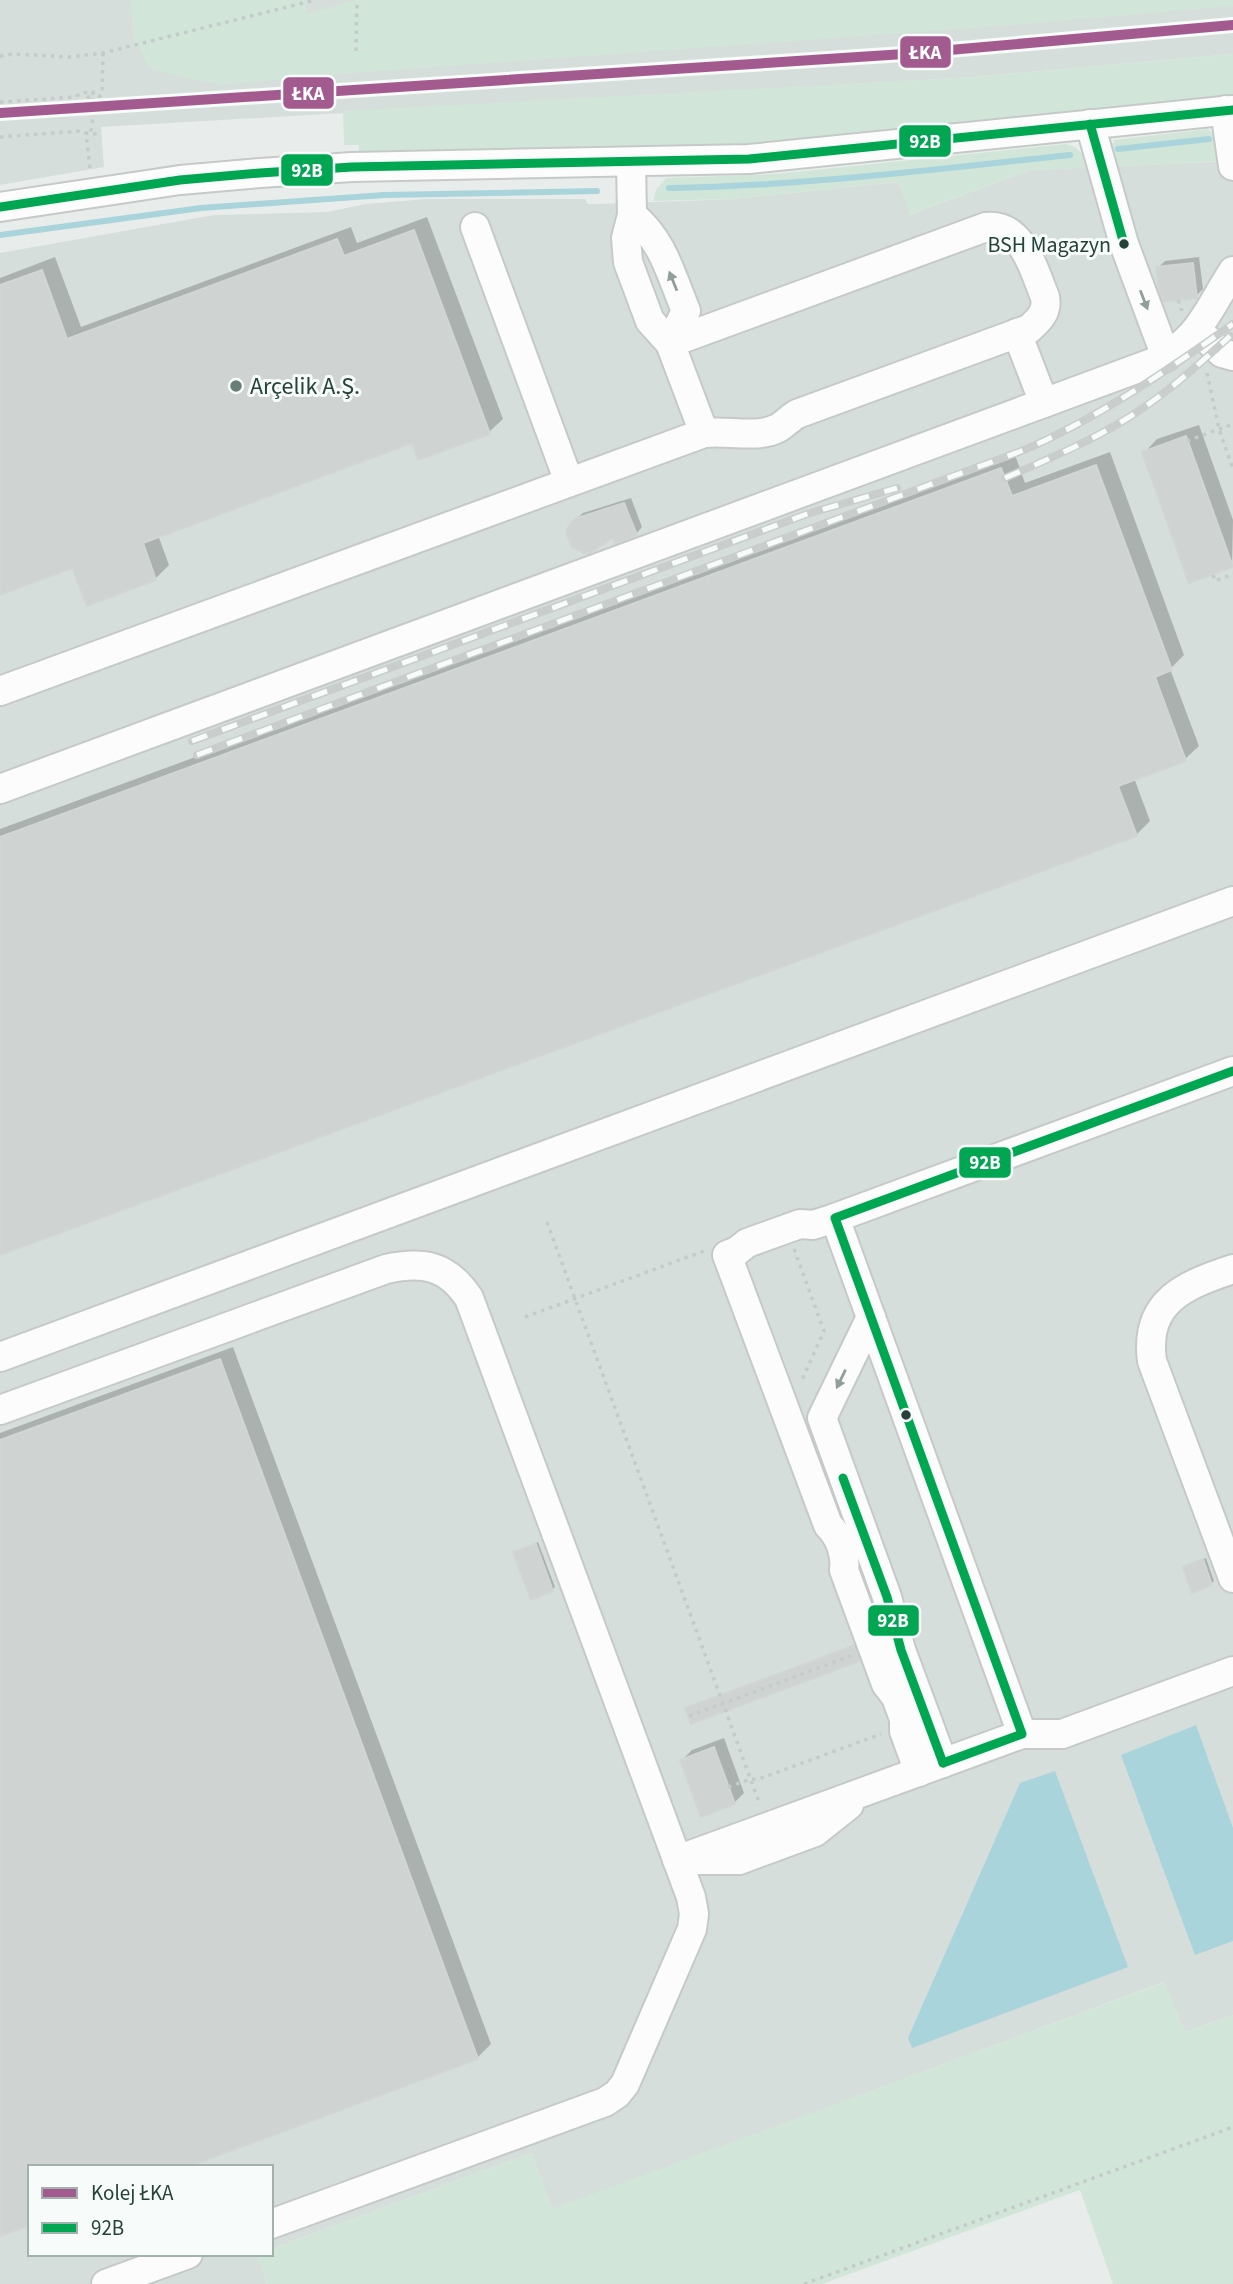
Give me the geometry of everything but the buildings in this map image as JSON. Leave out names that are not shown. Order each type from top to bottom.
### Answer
[{"type":"street","points":[[0,207],[180,180],[260,173],[352,167],[749,159],[1229,110],[1233,166]]},
{"type":"street","points":[[1090,124],[1124,244],[1166,357]]},
{"type":"street","points":[[631,162],[632,215],[626,238],[628,262],[650,321],[670,343],[704,433]]},
{"type":"street","points":[[632,215],[647,227],[658,242],[686,310],[670,343]]},
{"type":"street","points":[[0,691],[704,433],[776,429],[797,414],[1029,328],[1042,317],[1046,304],[1023,246],[1006,231],[992,226],[670,343]]},
{"type":"street","points":[[475,227],[569,482]]},
{"type":"street","points":[[0,789],[1166,357],[1194,334],[1233,271]]},
{"type":"street","points":[[1017,332],[1044,403]]},
{"type":"street","points":[[1194,334],[1222,353],[1233,356]]},
{"type":"street","points":[[0,1357],[1233,901]]},
{"type":"street","points":[[931,1767],[895,1722],[886,1700],[886,1684],[844,1570],[845,1558],[836,1533],[828,1525],[727,1255],[747,1242],[800,1224],[824,1221],[1233,1071]]},
{"type":"street","points":[[824,1221],[871,1317],[1022,1734]]},
{"type":"street","points":[[0,1410],[386,1269],[407,1265],[429,1266],[444,1272],[460,1284],[469,1298],[691,1897],[694,1914],[692,1929],[625,2084],[617,2094],[605,2102],[273,2223]]},
{"type":"street","points":[[1233,1269],[1194,1282],[1168,1301],[1157,1318],[1150,1348],[1152,1362],[1233,1578]]},
{"type":"street","points":[[871,1317],[822,1418],[887,1597],[931,1767]]},
{"type":"street","points":[[677,1860],[1022,1734],[1062,1734],[1233,1671]]},
{"type":"street","points":[[677,1860],[727,1829],[804,1801],[869,1789]]},
{"type":"street","points":[[106,2284],[183,2256]]},
{"type":"path","points":[[0,56],[13,54],[70,57],[103,53],[315,0]]},
{"type":"path","points":[[356,51],[357,0]]},
{"type":"path","points":[[91,100],[96,100],[102,94],[103,53]]},
{"type":"path","points":[[0,102],[75,97],[93,92],[93,97],[88,97],[91,100],[91,130],[95,130],[95,134],[80,131],[0,136]]},
{"type":"path","points":[[86,133],[91,180]]},
{"type":"path","points":[[1178,300],[1207,369],[1219,429],[1233,469]]},
{"type":"path","points":[[1187,441],[1233,424]]},
{"type":"path","points":[[1213,575],[1215,581],[1233,574]]},
{"type":"path","points":[[547,1222],[764,1816]]},
{"type":"path","points":[[689,1716],[873,1648]]},
{"type":"path","points":[[804,2284],[1233,2127]]},
{"type":"shaded area","points":[[0,0],[1233,0],[1233,54],[974,77],[101,127],[104,167],[0,185]]},
{"type":"shaded area","points":[[1233,161],[1233,2015],[1185,2032],[1164,1982],[552,2210],[532,2153],[273,2248],[273,2165],[28,2165],[28,2256],[259,2256],[267,2284],[0,2284],[0,253],[214,215],[328,212],[366,204],[426,199],[585,199],[588,204],[599,204],[733,199],[898,182],[911,214],[1030,170]]},
{"type":"green space","points":[[131,0],[305,0],[307,14],[357,0],[1233,0],[1233,6],[220,85],[150,69],[133,35]]},
{"type":"green space","points":[[1233,54],[1233,97],[755,145],[359,154],[359,145],[344,145],[343,111],[974,77]]},
{"type":"green space","points":[[1208,129],[1218,139],[1223,161],[1112,167],[1110,154],[1114,140]]},
{"type":"green space","points":[[1066,144],[1081,153],[1090,168],[1030,170],[910,214],[898,182],[733,199],[653,201],[656,190],[666,178],[776,174]]},
{"type":"green space","points":[[1165,1982],[1185,2032],[1233,2015],[1233,2284],[1113,2284],[1080,2190],[822,2284],[267,2284],[257,2256],[273,2256],[273,2248],[532,2153],[552,2209]]},
{"type":"water","points":[[1196,1725],[1233,1828],[1233,1941],[1195,1955],[1121,1755]]},
{"type":"water","points":[[1055,1771],[1128,1967],[912,2048],[908,2038],[1020,1783]]},
{"type":"waterway","points":[[1118,149],[1209,139]]},
{"type":"waterway","points":[[669,188],[820,180],[1070,155]]},
{"type":"waterway","points":[[0,235],[201,208],[384,195],[597,191]]},
{"type":"railway","points":[[197,755],[1024,450],[1106,408],[1233,324]]},
{"type":"railway","points":[[1005,478],[1126,419],[1167,391],[1230,336]]},
{"type":"railway","points":[[192,741],[807,514],[897,488]]},
{"type":"rail line","name":"ŁKA","points":[[0,113],[904,54],[1233,25]]},
{"type":"transit line","name":"92B","points":[[0,207],[180,180],[260,173],[352,167],[749,159],[1233,110]]},
{"type":"transit line","name":"92B","points":[[1090,124],[1124,244]]},
{"type":"transit line","name":"92B","points":[[943,1763],[1022,1734],[835,1218],[1233,1071]]},
{"type":"transit line","name":"92B","points":[[843,1478],[887,1597],[901,1650],[943,1763]]},
{"type":"place","name":"BSH Magazyn","points":[[1124,244]]},
{"type":"place","name":"Arçelik A.Ş.","points":[[236,386]]}]
